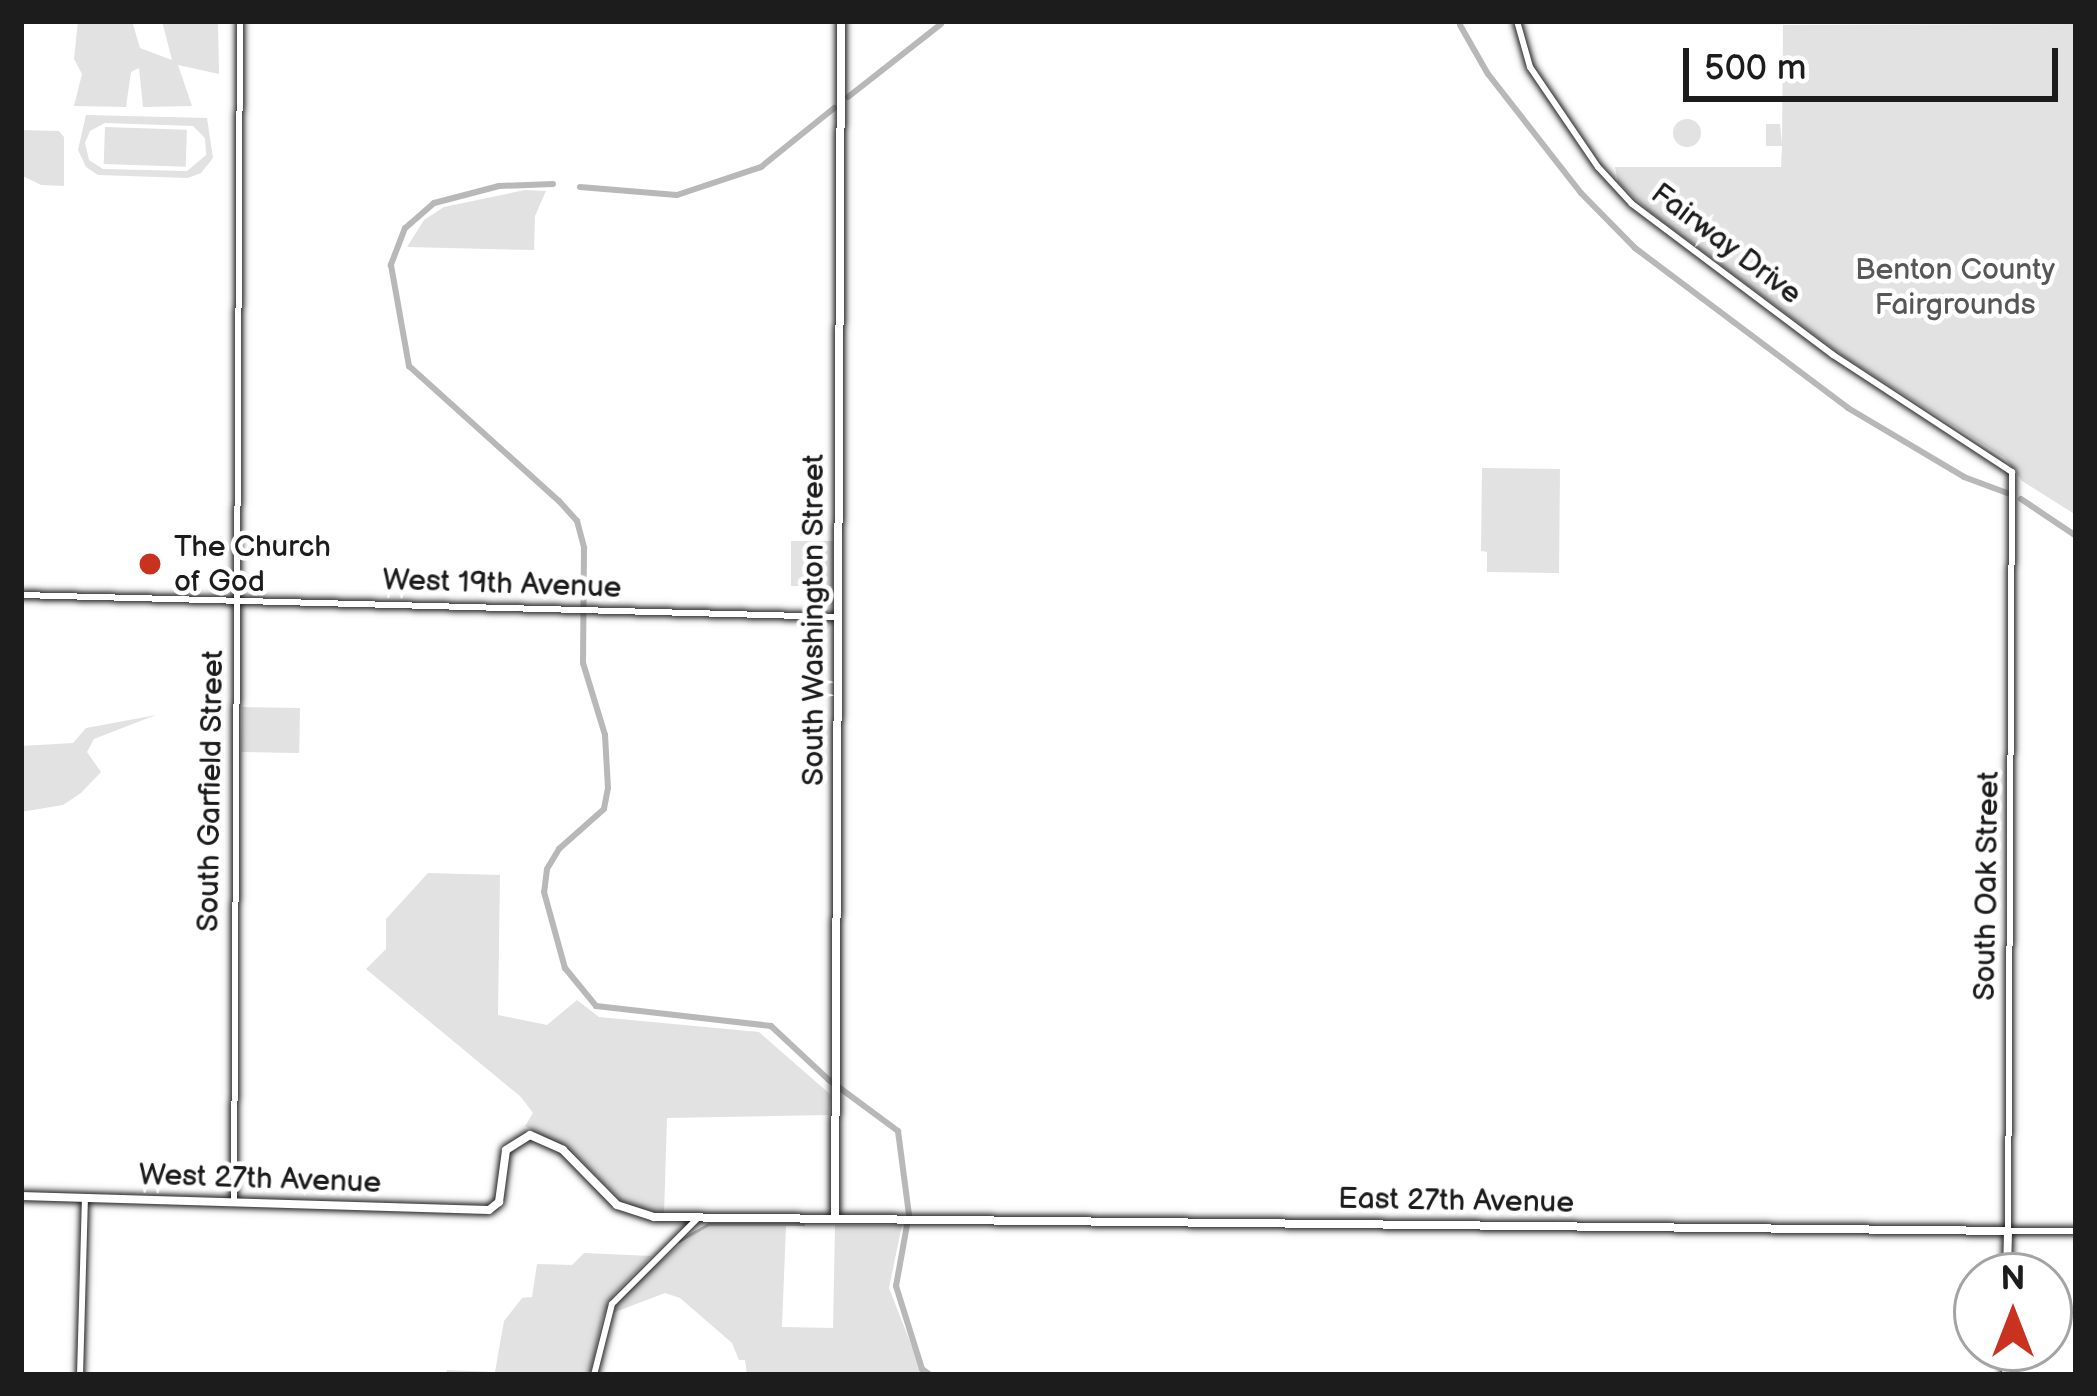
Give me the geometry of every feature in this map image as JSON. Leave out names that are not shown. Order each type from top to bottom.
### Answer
[{"type":"main road","name":"South Washington Street","points":[[835,1218],[842,21]]},
{"type":"main road","name":"West 27th Avenue","points":[[21,1196],[497,1207],[503,1156],[523,1136],[539,1137],[563,1150],[625,1209],[655,1217],[698,1219]]},
{"type":"main road","name":"East 27th Avenue","points":[[835,1218],[2008,1231]]},
{"type":"main road","points":[[698,1219],[835,1218]]},
{"type":"main road","name":"South Oak Street","points":[[2008,1231],[2008,1252]]},
{"type":"street","name":"South Garfield Street","points":[[234,1202],[240,21]]},
{"type":"street","name":"Fairway Drive","points":[[1517,21],[1530,67],[1576,138],[1632,204],[1833,355],[2007,466],[2014,496]]},
{"type":"street","name":"South Oak Street","points":[[2008,1231],[2014,496]]},
{"type":"street","name":"West 19th Avenue","points":[[21,595],[838,617]]},
{"type":"street","points":[[80,1375],[85,1197]]},
{"type":"street","points":[[594,1375],[612,1304],[698,1219]]},
{"type":"street","name":"East 27th Avenue","points":[[2008,1231],[2076,1232]]},
{"type":"green space","points":[[78,21],[132,21],[140,48],[172,60],[162,21],[218,21],[219,74],[178,65],[192,106],[143,107],[139,68],[131,72],[126,107],[74,106],[82,74],[74,59]]},
{"type":"green space","name":"Benton County Fairgrounds","points":[[2076,24],[2076,515],[2022,481],[2005,458],[1843,356],[1650,212],[1618,182],[1615,167],[1781,167],[1782,146],[1766,146],[1766,124],[1780,124],[1782,144],[1783,25]]},
{"type":"green space","points":[[86,115],[207,118],[213,158],[201,173],[188,178],[98,175],[86,167],[78,150]],"holes":[[[105,123],[193,126],[205,138],[206,155],[187,171],[103,169],[89,160],[85,143],[90,131]]]},
{"type":"green space","points":[[1687,119],[1697,123],[1701,133],[1697,143],[1687,147],[1677,143],[1673,133],[1677,123]]},
{"type":"green space","points":[[105,127],[187,130],[186,167],[104,164]]},
{"type":"green space","points":[[21,130],[59,131],[64,137],[64,186],[41,185],[21,175]]},
{"type":"green space","points":[[525,190],[546,191],[535,216],[534,250],[407,247],[424,220],[444,207]]},
{"type":"green space","points":[[1482,468],[1560,469],[1559,573],[1487,572],[1487,552],[1481,551]]},
{"type":"green space","points":[[791,541],[833,541],[833,586],[791,586]]},
{"type":"green space","points":[[242,707],[300,708],[299,753],[241,752]]},
{"type":"green space","points":[[156,715],[94,739],[87,752],[101,772],[81,793],[63,805],[21,812],[21,746],[73,743],[86,728]]},
{"type":"green space","points":[[428,873],[500,875],[498,1015],[547,1025],[577,1000],[599,1017],[759,1032],[831,1095],[829,1115],[667,1118],[664,1214],[625,1204],[574,1153],[525,1126],[533,1113],[521,1097],[366,969],[386,949],[386,919]]},
{"type":"green space","points":[[706,1224],[786,1225],[782,1327],[833,1328],[835,1225],[902,1225],[889,1288],[923,1375],[747,1375],[745,1360],[739,1360],[732,1343],[680,1298],[665,1293],[610,1314],[632,1285]]},
{"type":"green space","points":[[584,1253],[651,1256],[614,1294],[602,1318],[590,1375],[445,1375],[447,1370],[495,1372],[504,1321],[522,1298],[532,1297],[537,1264],[572,1265]]},
{"type":"waterway","points":[[848,97],[941,24]]},
{"type":"waterway","points":[[1460,25],[1488,74],[1581,193],[1635,248],[1848,408],[1964,477],[2007,493]]},
{"type":"waterway","points":[[580,187],[677,195],[761,167],[834,108]]},
{"type":"waterway","points":[[553,184],[499,186],[434,203],[405,228],[391,265],[409,366],[559,501],[577,521],[584,548],[583,663],[605,735],[608,788],[604,809],[559,849],[547,869],[544,892],[565,968],[596,1006],[771,1026],[829,1080],[898,1131],[909,1214]]},
{"type":"waterway","points":[[2021,499],[2076,536]]},
{"type":"waterway","points":[[679,1241],[709,1224],[803,1224]]},
{"type":"waterway","points":[[907,1225],[896,1286],[922,1369],[930,1375]]},
{"type":"place","name":"The Church of God","points":[[150,564]]}]
